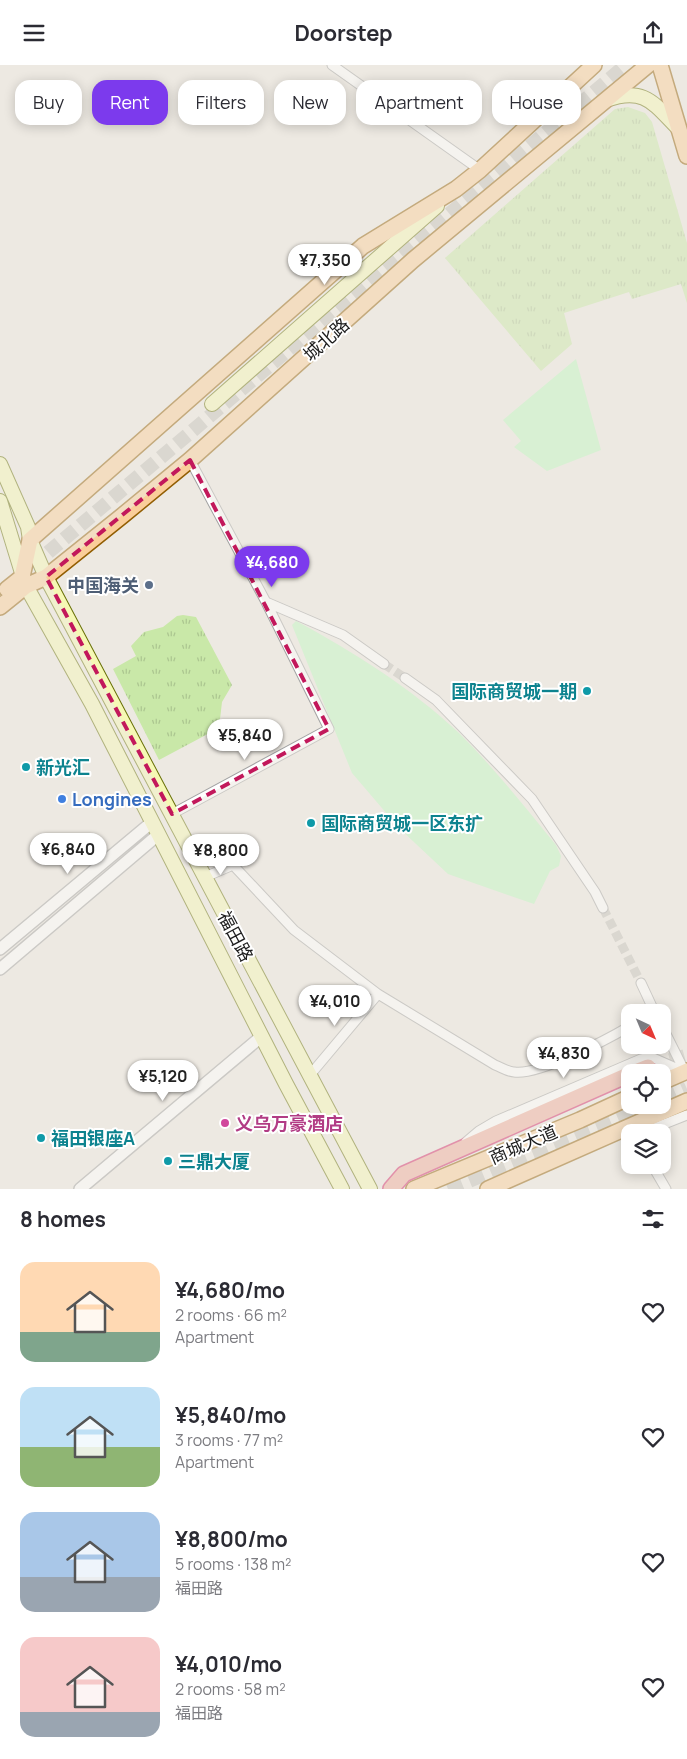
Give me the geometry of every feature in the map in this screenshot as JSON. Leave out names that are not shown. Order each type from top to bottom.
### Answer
[{"type":"highway","points":[[391,1189],[404,1173],[621,1078]]},
{"type":"main road","points":[[212,404],[480,170],[594,65]]},
{"type":"main road","name":"城北路","points":[[0,595],[24,581],[46,577],[190,460],[413,260],[648,65]]},
{"type":"main road","points":[[660,65],[687,156]]},
{"type":"main road","points":[[603,101],[620,95],[640,96],[649,100],[679,129]]},
{"type":"main road","points":[[24,581],[30,540],[363,246],[456,189]]},
{"type":"main road","name":"福田路","points":[[0,464],[28,527],[30,540],[46,577],[370,1189]]},
{"type":"main road","name":"福田路","points":[[0,501],[24,581],[92,705],[342,1189]]},
{"type":"main road","name":"城北路","points":[[0,607],[24,581]]},
{"type":"main road","points":[[671,1078],[686,1071]]},
{"type":"main road","name":"商城大道","points":[[414,1189],[621,1101]]},
{"type":"main road","name":"商城大道","points":[[635,1124],[687,1101]]},
{"type":"main road","name":"商城大道","points":[[488,1189],[621,1130]]},
{"type":"street","points":[[332,65],[480,170]]},
{"type":"street","points":[[172,814],[329,729],[266,602],[190,460]]},
{"type":"street","points":[[266,602],[343,635],[384,664]]},
{"type":"street","points":[[405,678],[436,700],[532,799],[595,892],[602,908]]},
{"type":"street","points":[[0,949],[156,828]]},
{"type":"street","points":[[0,969],[156,828]]},
{"type":"street","points":[[205,877],[233,865],[294,930],[378,994],[495,1065],[514,1072],[555,1063],[621,1030]]},
{"type":"street","points":[[641,983],[650,1004]]},
{"type":"street","points":[[310,1075],[378,994]]},
{"type":"street","points":[[80,1189],[262,1036]]},
{"type":"street","points":[[671,1044],[686,1071]]},
{"type":"street","points":[[455,1152],[479,1131],[496,1121],[641,1059],[651,1057],[686,1071]]},
{"type":"street","points":[[664,1124],[687,1115]]},
{"type":"street","points":[[657,1174],[666,1189]]},
{"type":"highlighted area","points":[[190,460],[329,729],[172,814],[46,577]]},
{"type":"green space","points":[[628,107],[645,113],[652,122],[687,243],[687,303],[681,284],[632,299],[629,292],[564,313],[572,344],[541,371],[445,258],[615,109]]},
{"type":"green space","points":[[576,359],[601,450],[547,471],[514,447],[521,441],[503,420]]},
{"type":"green space","points":[[177,616],[196,617],[232,685],[222,702],[219,728],[159,760],[113,669],[136,656],[131,646],[144,632],[163,627]]},
{"type":"green space","points":[[296,621],[339,645],[402,686],[459,733],[509,788],[556,845],[561,856],[559,866],[550,871],[534,904],[448,874],[399,828],[352,773],[292,625]]},
{"type":"tunnel","points":[[0,593],[626,65]]},
{"type":"tunnel","points":[[384,664],[405,678]]},
{"type":"tunnel","points":[[603,908],[641,983]]},
{"type":"tunnel","points":[[659,1064],[687,1056]]},
{"type":"tunnel","points":[[671,1096],[687,1089]]},
{"type":"tunnel","points":[[448,1189],[629,1114]]},
{"type":"place","name":"中国海关","points":[[149,585]]},
{"type":"place","name":"国际商贸城一期","points":[[587,691]]},
{"type":"place","name":"新光汇","points":[[26,767]]},
{"type":"place","name":"Longines","points":[[62,799]]},
{"type":"place","name":"国际商贸城一区东扩","points":[[311,823]]},
{"type":"place","name":"义乌万豪酒店","points":[[225,1123]]},
{"type":"place","name":"福田银座A","points":[[41,1138]]},
{"type":"place","name":"三鼎大厦","points":[[168,1161]]}]
